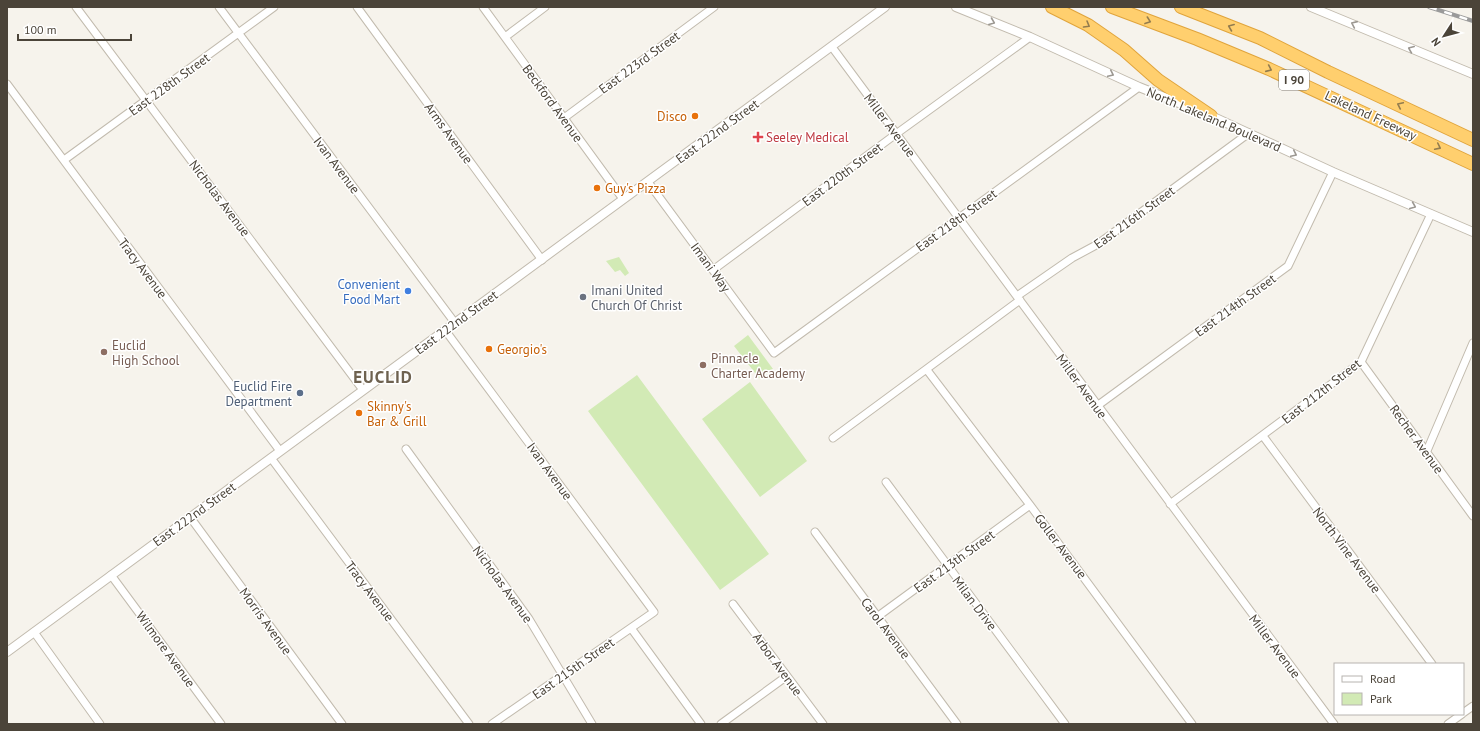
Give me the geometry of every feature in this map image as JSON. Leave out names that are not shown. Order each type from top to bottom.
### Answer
[{"type":"highway","points":[[1052,7],[1088,25],[1124,50],[1158,80],[1211,116]]},
{"type":"highway","name":"Lakeland Freeway","points":[[1112,7],[1198,39],[1269,69],[1473,164]]},
{"type":"highway","name":"Lakeland Freeway","points":[[1182,7],[1260,38],[1328,72],[1473,140]]},
{"type":"street","name":"Nicholas Avenue","points":[[76,7],[363,390]]},
{"type":"street","name":"Ivan Avenue","points":[[219,7],[455,323]]},
{"type":"street","name":"East 228th Street","points":[[64,160],[274,7]]},
{"type":"street","name":"Arms Avenue","points":[[357,7],[542,260]]},
{"type":"street","name":"Beckford Avenue","points":[[483,7],[623,200]]},
{"type":"street","points":[[505,37],[545,7]]},
{"type":"street","name":"East 223rd Street","points":[[564,118],[714,7]]},
{"type":"street","name":"East 222nd Street","points":[[7,652],[885,7]]},
{"type":"street","name":"North Lakeland Boulevard","points":[[956,7],[1030,37],[1138,87],[1211,116],[1333,172],[1473,232]]},
{"type":"street","points":[[1311,7],[1473,74]]},
{"type":"street","name":"East 220th Street","points":[[713,270],[896,134],[1030,37]]},
{"type":"street","name":"Miller Avenue","points":[[832,47],[1334,724]]},
{"type":"street","name":"Tracy Avenue","points":[[7,84],[280,451]]},
{"type":"street","name":"East 218th Street","points":[[774,353],[1138,87]]},
{"type":"street","name":"East 216th Street","points":[[833,438],[927,370],[1018,298],[1072,258],[1098,244],[1249,133]]},
{"type":"street","name":"East 214th Street","points":[[1097,406],[1288,266],[1333,172]]},
{"type":"street","name":"Imani Way","points":[[648,182],[774,353]]},
{"type":"street","name":"East 212th Street","points":[[1170,504],[1361,362],[1431,214]]},
{"type":"street","name":"Ivan Avenue","points":[[445,330],[654,612]]},
{"type":"street","points":[[1426,453],[1473,342]]},
{"type":"street","name":"Recher Avenue","points":[[1361,362],[1473,516]]},
{"type":"street","name":"Goller Avenue","points":[[927,370],[1030,505],[1192,724]]},
{"type":"street","name":"North Vine Avenue","points":[[1263,436],[1431,663]]},
{"type":"street","name":"Nicholas Avenue","points":[[406,449],[529,619],[592,724]]},
{"type":"street","name":"Tracy Avenue","points":[[271,458],[469,724]]},
{"type":"street","name":"Milan Drive","points":[[886,482],[1065,724]]},
{"type":"street","name":"East 213th Street","points":[[877,617],[1030,505]]},
{"type":"street","name":"Morris Avenue","points":[[190,517],[342,724]]},
{"type":"street","name":"Carol Avenue","points":[[815,532],[957,724]]},
{"type":"street","name":"Wilmore Avenue","points":[[111,575],[221,724]]},
{"type":"street","name":"Arbor Avenue","points":[[734,604],[823,724]]},
{"type":"street","name":"East 215th Street","points":[[492,724],[654,612]]},
{"type":"street","points":[[631,628],[701,724]]},
{"type":"street","points":[[34,632],[100,724]]},
{"type":"street","points":[[721,724],[787,676]]},
{"type":"street","points":[[1464,711],[1473,706]]},
{"type":"street","points":[[1448,724],[1459,715]]},
{"type":"green space","points":[[619,257],[629,273],[625,276],[620,270],[615,272],[606,261]]},
{"type":"green space","points":[[748,335],[773,369],[759,378],[734,346]]},
{"type":"green space","points":[[637,375],[769,554],[720,590],[588,411]]},
{"type":"green space","points":[[750,382],[807,461],[760,497],[702,419]]},
{"type":"railway","points":[[1429,7],[1473,21]]},
{"type":"place","name":"Disco","points":[[695,116]]},
{"type":"place","name":"Seeley Medical","points":[[758,137]]},
{"type":"place","name":"Guy's Pizza","points":[[597,188]]},
{"type":"place","name":"Convenient Food Mart","points":[[408,291]]},
{"type":"place","name":"Imani United Church Of Christ","points":[[583,297]]},
{"type":"place","name":"Georgio's","points":[[489,349]]},
{"type":"place","name":"Euclid High School","points":[[104,352]]},
{"type":"place","name":"Pinnacle Charter Academy","points":[[703,365]]},
{"type":"place","name":"Euclid Fire Department","points":[[300,393]]},
{"type":"place","name":"Skinny's Bar & Grill","points":[[359,413]]},
{"type":"district","name":"EUCLID","points":[[383,377]]}]
